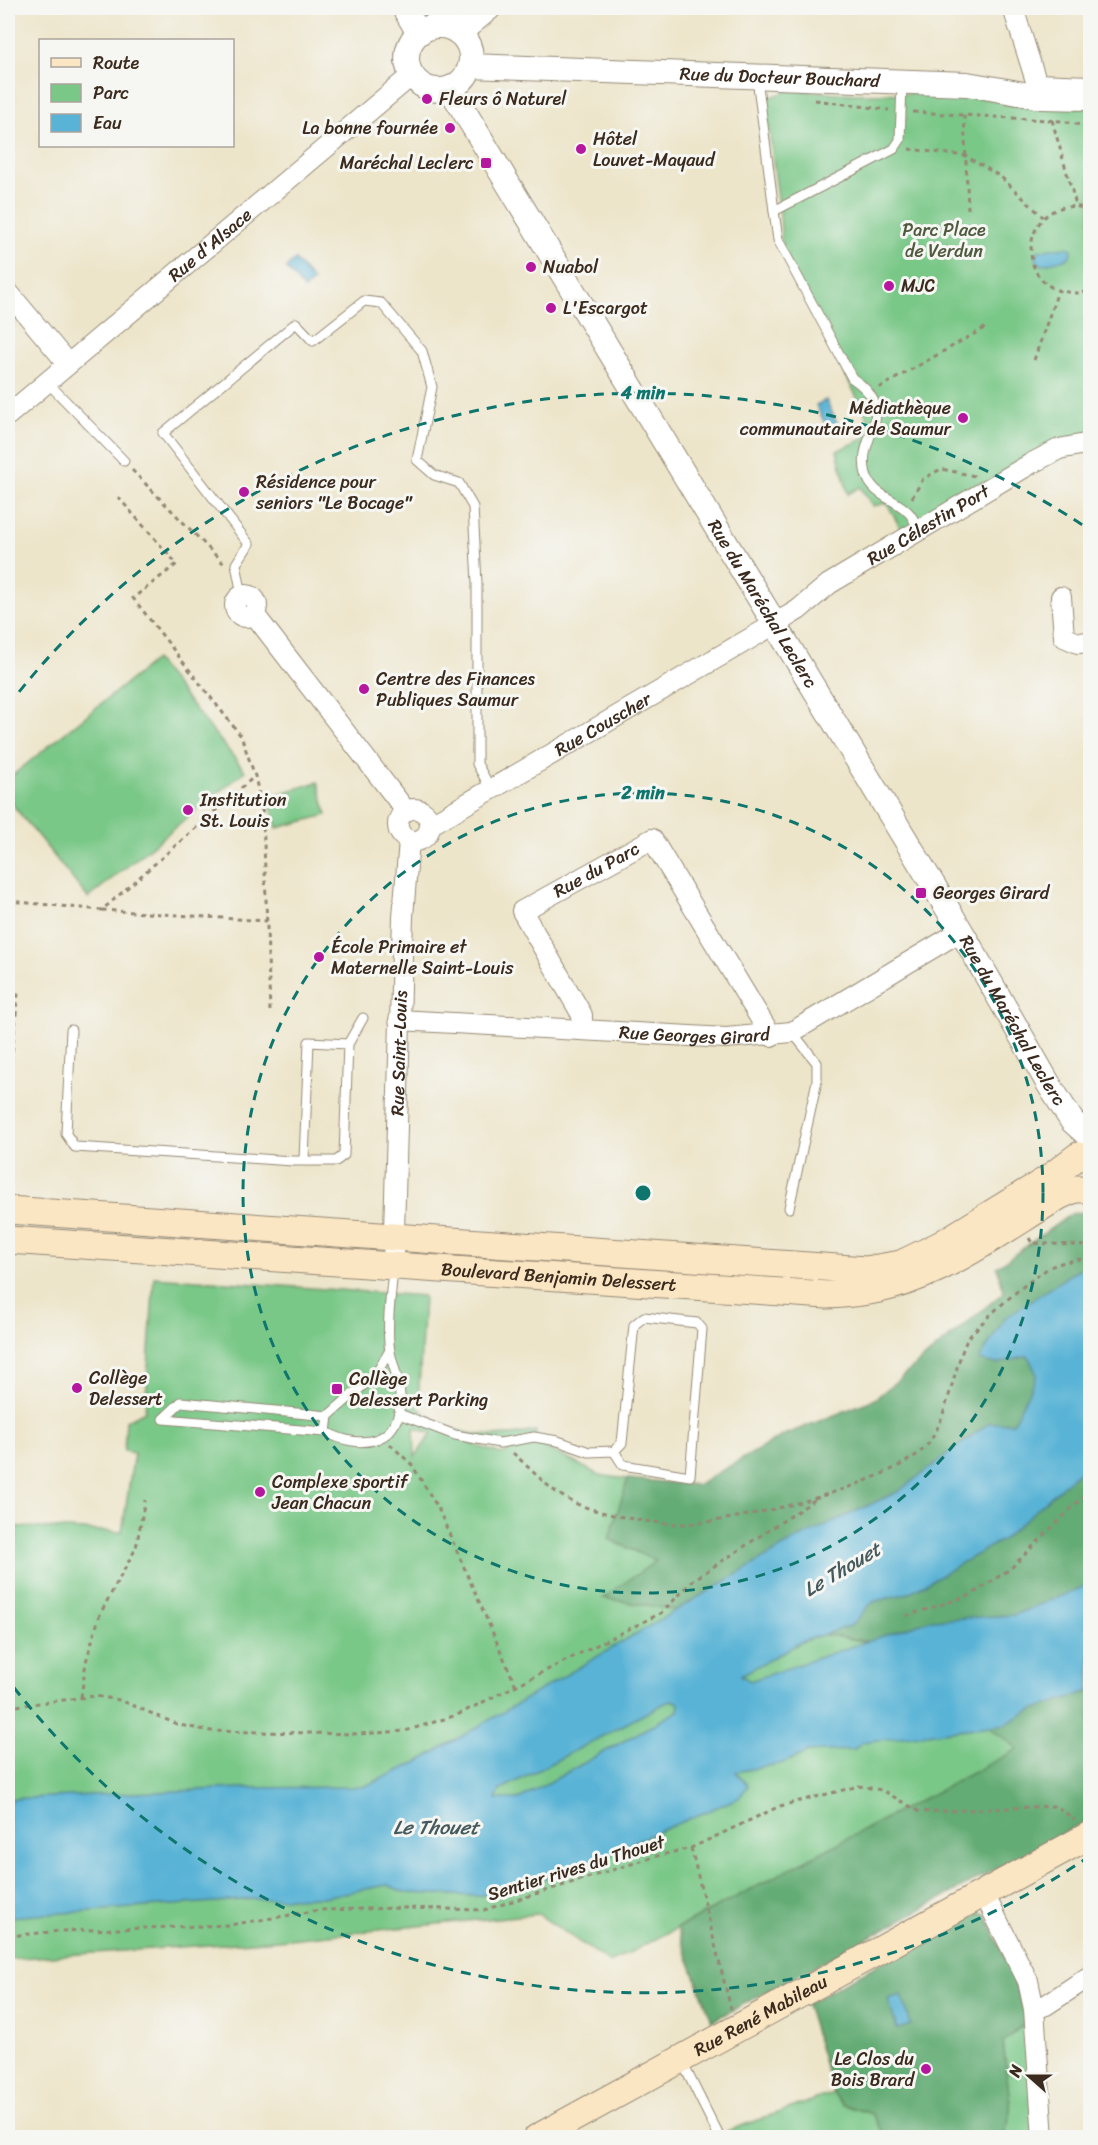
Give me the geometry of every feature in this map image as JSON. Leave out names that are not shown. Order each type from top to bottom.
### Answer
[{"type":"main road","name":"Boulevard Benjamin Delessert","points":[[8,1210],[866,1270],[901,1264],[940,1245],[1048,1179],[1085,1148]]},
{"type":"main road","points":[[1085,1148],[1076,1174],[1089,1190]]},
{"type":"main road","name":"Boulevard Benjamin Delessert","points":[[8,1240],[798,1295],[855,1293],[891,1286],[920,1276],[949,1262],[1059,1196],[1075,1189],[1089,1190]]},
{"type":"main road","name":"Rue René Mabileau","points":[[537,2138],[984,1894],[1086,1830]]},
{"type":"street","points":[[404,8],[419,33]]},
{"type":"street","points":[[459,33],[489,8]]},
{"type":"street","points":[[1013,8],[1037,100],[1090,86]]},
{"type":"street","points":[[439,26],[459,33],[469,48],[470,66],[466,75],[450,88],[429,88],[412,75],[407,57],[413,40],[419,33],[439,26]]},
{"type":"street","name":"Rue du Docteur Bouchard","points":[[470,66],[757,75],[902,84],[967,84],[1037,100],[1079,98]]},
{"type":"street","name":"Rue d'Alsace","points":[[8,415],[412,75]]},
{"type":"street","name":"Rue du Maréchal Leclerc","points":[[450,88],[961,931],[1072,1121],[1085,1148]]},
{"type":"street","points":[[1079,98],[1090,107]]},
{"type":"street","points":[[8,292],[68,364]]},
{"type":"street","name":"Rue Célestin Port","points":[[775,624],[829,584],[988,489],[1059,449],[1090,443]]},
{"type":"street","points":[[240,586],[235,603],[238,613],[244,617],[254,614],[406,811]]},
{"type":"street","points":[[1061,597],[1064,638],[1078,643],[1090,642]]},
{"type":"street","name":"Rue Couscher","points":[[430,825],[492,791],[775,624]]},
{"type":"street","points":[[406,811],[420,811],[427,815],[430,825],[424,837],[417,841],[409,840],[400,834],[398,826],[400,817],[406,811]]},
{"type":"street","name":"Rue du Parc","points":[[582,1029],[582,1014],[522,911],[652,839],[771,1036]]},
{"type":"street","name":"Rue Saint-Louis","points":[[393,1266],[399,1020],[409,840]]},
{"type":"street","name":"Rue Georges Girard","points":[[399,1020],[726,1038],[771,1036],[792,1032],[961,931]]},
{"type":"street","points":[[984,1894],[1028,1981],[1034,2009],[1043,2138]]},
{"type":"street","points":[[1034,2009],[1046,2005],[1090,1976]]},
{"type":"lane","points":[[757,75],[778,240],[852,378],[870,393],[876,403],[873,431],[865,459],[866,474],[873,487],[908,511],[919,530]]},
{"type":"lane","points":[[774,211],[895,147],[900,140],[902,84]]},
{"type":"lane","points":[[240,586],[236,564],[249,544],[163,433],[296,323],[313,342],[364,301],[381,303],[422,351],[432,387],[417,460],[434,475],[459,483],[473,507],[477,583],[477,764],[492,791]]},
{"type":"lane","points":[[47,382],[124,461]]},
{"type":"lane","points":[[71,1030],[66,1134],[75,1147],[293,1161],[304,1159],[336,1161],[344,1155],[348,1044],[363,1018]]},
{"type":"lane","points":[[789,1208],[817,1081],[817,1063],[792,1032]]},
{"type":"lane","points":[[304,1159],[309,1042],[348,1044]]},
{"type":"lane","points":[[328,1416],[181,1402],[164,1419],[326,1432],[352,1442],[368,1444],[383,1437],[399,1414],[399,1384],[390,1350],[393,1266]]},
{"type":"lane","points":[[399,1414],[455,1435],[500,1443],[534,1437],[558,1441],[589,1452],[614,1451],[622,1443],[634,1325],[644,1317],[697,1323],[702,1329],[690,1476],[623,1465],[614,1451]]},
{"type":"lane","points":[[326,1432],[328,1416],[376,1374],[390,1350]]},
{"type":"lane","points":[[681,2061],[720,2138]]},
{"type":"lane","points":[[1079,2138],[1090,2134]]},
{"type":"path","points":[[1037,100],[1052,120],[1076,205]]},
{"type":"path","points":[[964,115],[968,208]]},
{"type":"path","points":[[1052,120],[1090,127]]},
{"type":"path","points":[[895,147],[966,156],[1001,177],[1043,217]]},
{"type":"path","points":[[1090,210],[1076,205],[1058,208],[1043,217],[1032,236],[1030,258],[1040,278],[1058,291],[1082,294],[1090,290]]},
{"type":"path","points":[[1034,360],[1058,291]]},
{"type":"path","points":[[870,393],[988,326]]},
{"type":"path","points":[[124,461],[240,586]]},
{"type":"path","points":[[908,511],[923,479],[940,469],[955,470],[981,477],[988,489]]},
{"type":"path","points":[[118,497],[177,564],[133,598],[241,736],[255,776],[263,815],[270,1012]]},
{"type":"path","points":[[102,910],[255,776]]},
{"type":"path","points":[[8,901],[267,921]]},
{"type":"path","points":[[8,978],[18,994],[8,1096]]},
{"type":"path","points":[[1027,1233],[1032,1243],[1090,1246]]},
{"type":"path","points":[[500,1443],[568,1500],[616,1515],[675,1524],[724,1520],[819,1497],[894,1470],[927,1445],[948,1401],[967,1340],[1008,1298],[1053,1265],[1090,1257]]},
{"type":"path","points":[[383,1437],[412,1465],[438,1508],[516,1686]]},
{"type":"path","points":[[906,1616],[971,1595],[1010,1569],[1090,1490]]},
{"type":"path","points":[[8,1707],[81,1697],[120,1700],[179,1725],[211,1731],[359,1734],[405,1731],[447,1719],[661,1613],[695,1579],[819,1497]]},
{"type":"path","points":[[81,1697],[87,1662],[100,1614],[136,1548],[144,1500]]},
{"type":"path","name":"Sentier rives du Thouet","points":[[8,1936],[61,1931],[230,1925],[320,1910],[404,1908],[484,1911],[657,1856],[692,1848],[780,1806],[859,1786],[882,1790],[920,1812],[1056,1806],[1086,1830]]},
{"type":"path","points":[[692,1848],[736,2029]]},
{"type":"green space","name":"Parc Place de Verdun","points":[[790,90],[855,94],[939,93],[1090,108],[1090,438],[904,535],[887,503],[873,506],[860,487],[848,494],[837,451],[863,439],[869,421],[782,250],[780,214],[767,114],[769,98]]},
{"type":"green space","points":[[155,660],[245,771],[88,898],[8,799],[8,779]]},
{"type":"green space","points":[[318,782],[327,815],[277,828],[268,797]]},
{"type":"green space","points":[[1090,1213],[1090,1819],[712,2021],[677,1928],[1018,1749],[882,1644],[603,1598],[656,1561],[609,1539],[628,1479],[697,1485],[784,1435],[875,1399],[1004,1292],[997,1267],[1071,1214]]},
{"type":"green space","points":[[154,1277],[424,1296],[418,1407],[443,1425],[458,1431],[489,1436],[536,1431],[535,1442],[599,1475],[628,1479],[609,1539],[656,1561],[604,1598],[882,1644],[1019,1749],[610,1963],[538,1914],[279,1940],[8,1959],[8,1526],[122,1532],[134,1453],[124,1451],[126,1421],[145,1411]],"holes":[[[414,1428],[432,1433],[415,1457],[415,1456]],[[468,1443],[532,1443],[502,1454]]]},
{"type":"green space","points":[[973,1912],[986,1914],[1013,1976],[1027,2021],[1003,2042],[1011,2112],[1005,2133],[997,2138],[886,2137],[872,2114],[842,2104],[833,2093],[806,2004]]},
{"type":"green space","points":[[1027,2021],[1034,2137],[997,2138],[1005,2133],[1011,2112],[1003,2042]]},
{"type":"green space","points":[[833,2093],[842,2104],[872,2114],[886,2137],[728,2138],[727,2131]]},
{"type":"water","points":[[1066,247],[1072,249],[1069,258],[1042,265],[1038,263],[1035,256],[1038,251]]},
{"type":"water","points":[[295,260],[313,281],[304,289],[286,268]]},
{"type":"water","points":[[826,400],[838,425],[828,430],[816,405]]},
{"type":"water","name":"Le Thouet","points":[[1090,1266],[1090,1462],[1002,1540],[909,1593],[872,1602],[852,1625],[801,1642],[741,1675],[750,1681],[930,1620],[1014,1615],[1090,1584],[1090,1691],[1029,1711],[1006,1724],[863,1742],[853,1750],[808,1752],[783,1763],[736,1772],[748,1786],[739,1798],[617,1849],[604,1862],[478,1896],[407,1893],[387,1885],[323,1897],[256,1899],[8,1917],[8,1799],[241,1788],[363,1787],[418,1762],[797,1539],[899,1491],[989,1423],[1013,1423],[1037,1375],[1028,1356],[997,1364],[979,1360],[1005,1318],[1077,1270]],"holes":[[[671,1700],[679,1703],[678,1711],[519,1799],[496,1799],[500,1790]]]},
{"type":"water","points":[[902,1995],[911,2025],[897,2029],[888,1999]]},
{"type":"place","name":"Fleurs ô Naturel","points":[[427,99]]},
{"type":"place","name":"La bonne fournée","points":[[450,128]]},
{"type":"place","name":"Hôtel Louvet-Mayaud","points":[[581,149]]},
{"type":"place","name":"Maréchal Leclerc","points":[[486,163]]},
{"type":"place","name":"Nuabol","points":[[531,267]]},
{"type":"place","name":"MJC","points":[[889,286]]},
{"type":"place","name":"L'Escargot","points":[[551,308]]},
{"type":"place","name":"Médiathèque communautaire de Saumur","points":[[963,418]]},
{"type":"place","name":"Résidence pour seniors \"Le Bocage\"","points":[[244,492]]},
{"type":"place","name":"Centre des Finances Publiques Saumur","points":[[364,689]]},
{"type":"place","name":"Institution St. Louis","points":[[188,810]]},
{"type":"place","name":"Georges Girard","points":[[921,893]]},
{"type":"place","name":"École Primaire et Maternelle Saint-Louis","points":[[319,957]]},
{"type":"place","name":"Collège Delessert","points":[[77,1388]]},
{"type":"place","name":"Collège Delessert Parking","points":[[337,1389]]},
{"type":"place","name":"Complexe sportif Jean Chacun","points":[[260,1492]]},
{"type":"place","name":"Le Clos du Bois Brard","points":[[926,2069]]}]
